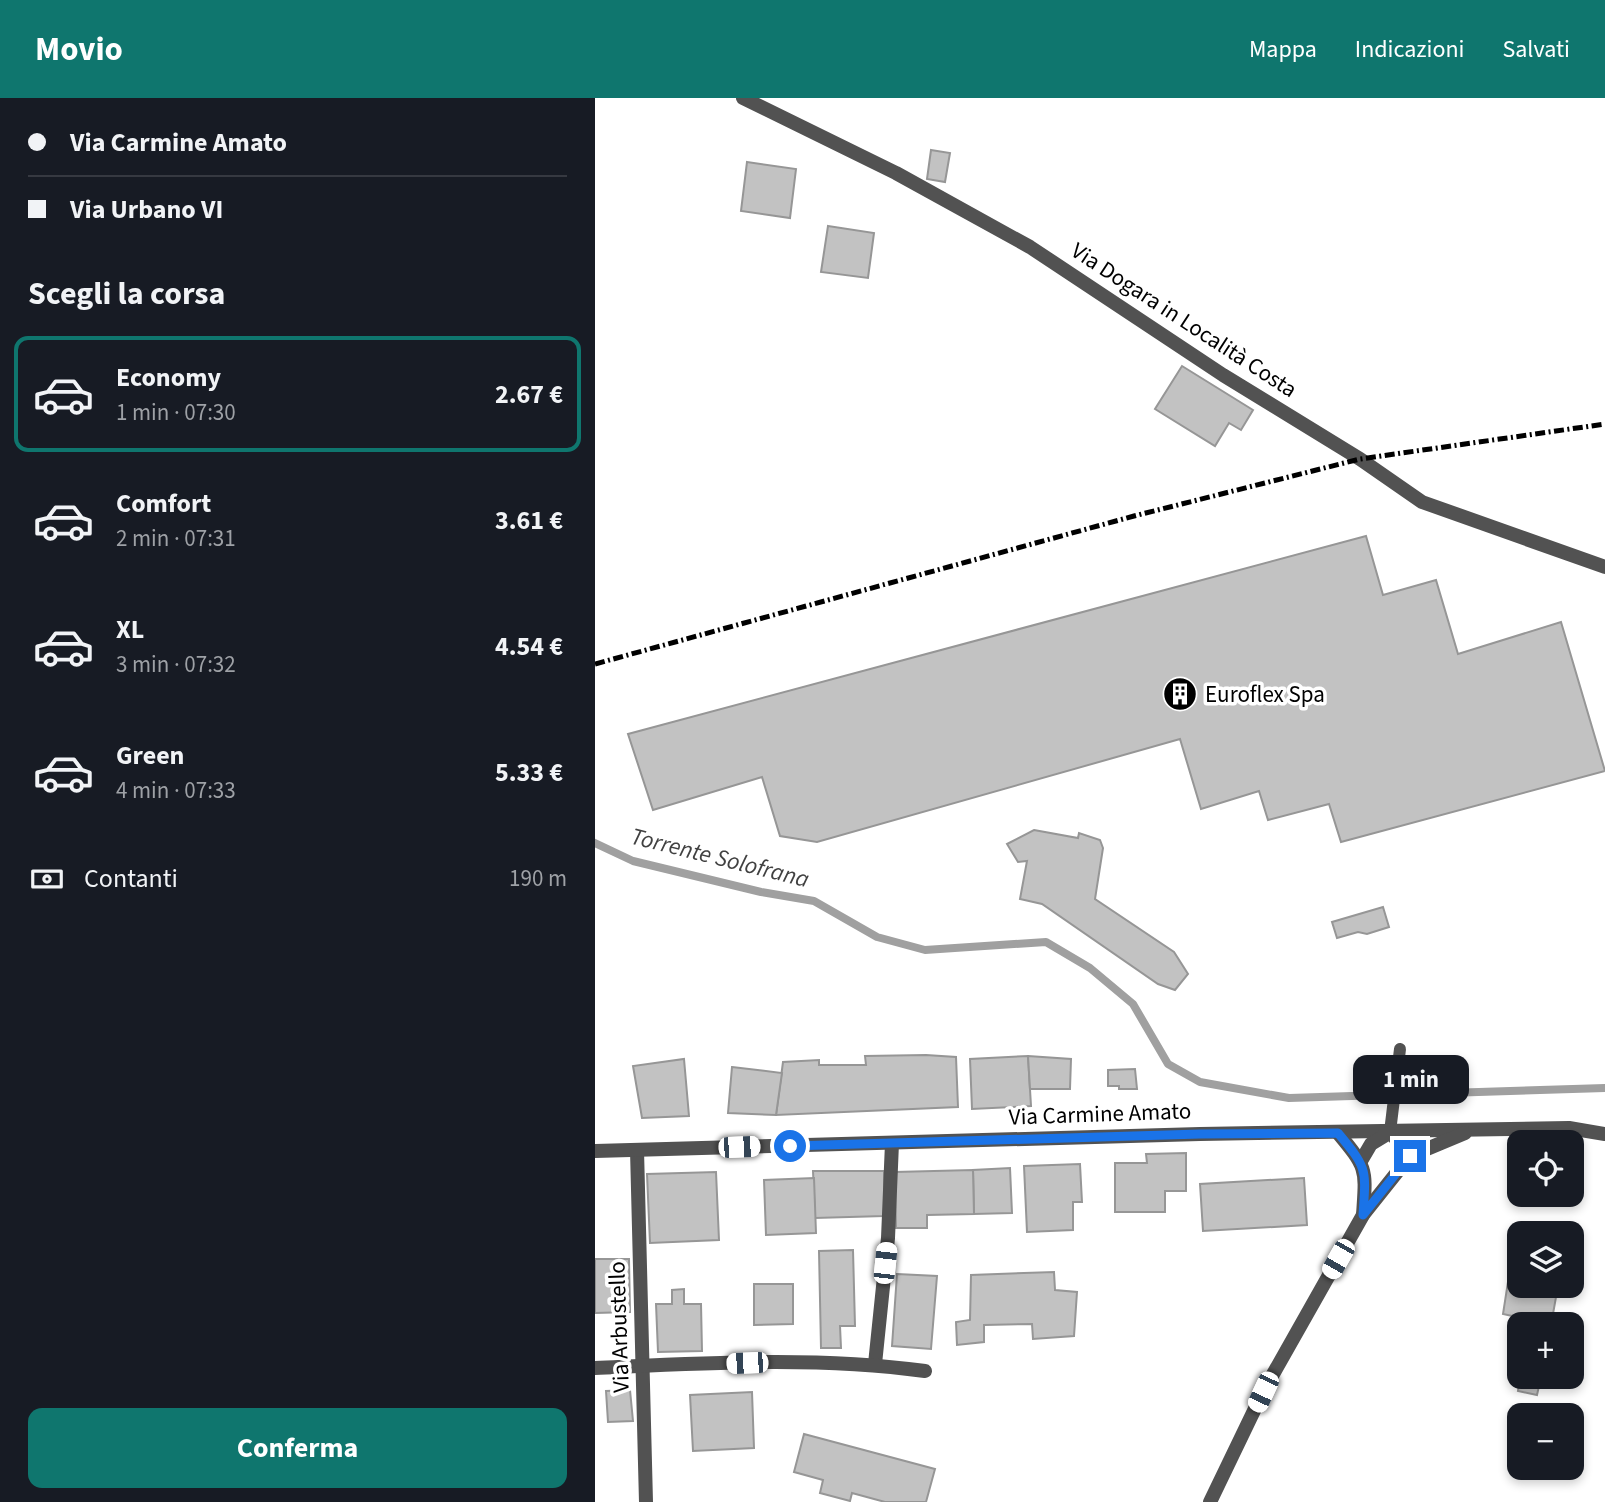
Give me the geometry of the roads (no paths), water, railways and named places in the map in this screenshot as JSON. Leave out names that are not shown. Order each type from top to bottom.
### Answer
[{"type":"street","name":"Via Dogara in Località Costa","points":[[743,98],[896,173],[1030,247],[1223,375],[1360,459],[1422,502],[1605,567]]},
{"type":"street","name":"Via Carmine Amato","points":[[595,1151],[1569,1128],[1605,1134]]},
{"type":"street","points":[[1210,1502],[1263,1392],[1363,1215],[1410,1156],[1473,1130]]},
{"type":"street","points":[[1361,1161],[1371,1144],[1390,1132],[1410,1156]]},
{"type":"street","points":[[1338,1133],[1361,1161],[1366,1178],[1363,1215]]},
{"type":"street","points":[[875,1364],[888,1238],[892,1143]]},
{"type":"street","name":"Via Arbustello","points":[[637,1150],[646,1502]]},
{"type":"street","points":[[595,1368],[824,1362],[875,1364],[925,1371]]},
{"type":"lane","points":[[1390,1132],[1400,1049]]},
{"type":"waterway","name":"Torrente Solofrana","points":[[595,843],[633,861],[761,892],[814,901],[877,937],[925,950],[1046,942],[1090,968],[1133,1004],[1168,1064],[1200,1082],[1289,1098],[1605,1088]]},
{"type":"railway","points":[[595,664],[1134,516],[1360,459],[1605,424]]},
{"type":"place","name":"Euroflex Spa","points":[[1180,694]]}]
